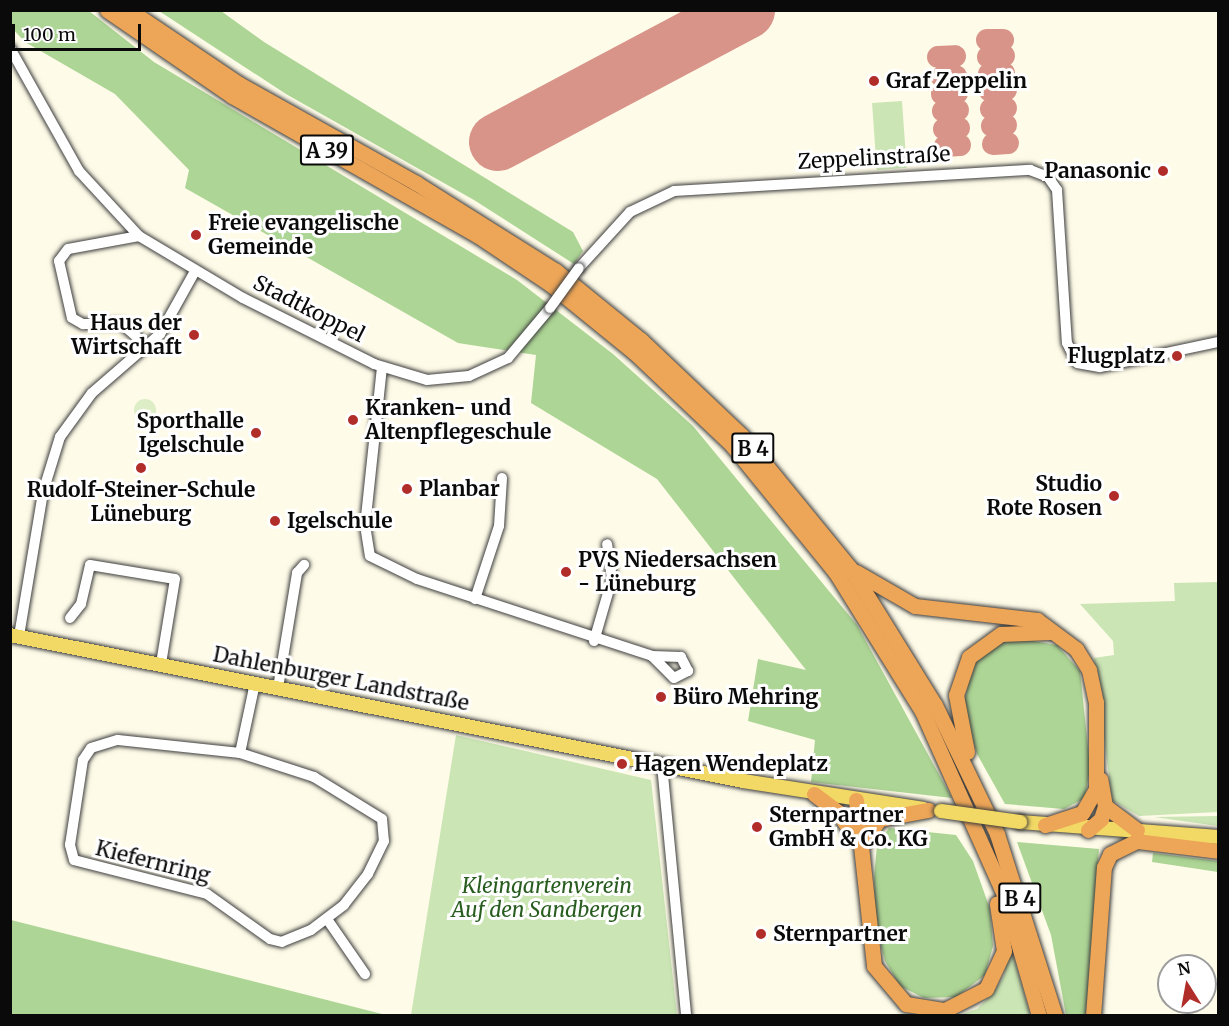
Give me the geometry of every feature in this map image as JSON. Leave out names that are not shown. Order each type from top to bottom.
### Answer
[{"type":"highway","name":"A 39","points":[[107,10],[222,90],[477,235],[576,304]]},
{"type":"highway","name":"A 39","points":[[129,10],[238,84],[486,225],[556,271],[641,340]]},
{"type":"highway","name":"B 4","points":[[576,304],[732,445],[821,551],[908,686],[981,835],[1040,1016]]},
{"type":"highway","name":"B 4","points":[[641,340],[742,436],[850,568],[915,670],[975,783],[1017,890],[1055,1016]]},
{"type":"highway","points":[[850,568],[915,606],[1021,616],[1062,635],[1091,678],[1098,767],[1105,806],[1101,819],[1088,830]]},
{"type":"highway","points":[[975,783],[956,708],[962,668],[978,647],[1001,634],[1025,630],[1062,635]]},
{"type":"highway","points":[[1045,825],[1088,807],[1098,767]]},
{"type":"highway","points":[[810,793],[838,812],[851,832]]},
{"type":"highway","points":[[856,800],[870,950],[881,979],[906,1004],[945,1010],[986,989],[1004,951],[981,835]]},
{"type":"highway","points":[[856,800],[851,832],[869,967],[890,1002],[910,1016]]},
{"type":"highway","points":[[1105,806],[1137,835],[1218,851]]},
{"type":"highway","points":[[860,852],[867,830],[879,819],[934,811]]},
{"type":"highway","points":[[1093,1016],[1104,867],[1118,847],[1137,835]]},
{"type":"main road","name":"Dahlenburger Landstraße","points":[[15,635],[810,793],[1088,830],[1137,835],[1218,837]]},
{"type":"street","name":"Stadtkoppel","points":[[10,48],[79,171],[139,236],[195,271],[382,368],[441,380]]},
{"type":"street","name":"Zeppelinstraße","points":[[441,380],[486,371],[508,358],[550,308],[579,268],[630,212],[674,191],[1030,170],[1048,177],[1057,190],[1066,343],[1077,363],[1100,367],[1218,342]]},
{"type":"street","points":[[139,236],[68,249],[59,261],[72,318],[82,324],[122,324],[147,347]]},
{"type":"street","points":[[15,635],[43,492],[60,437],[92,393],[147,347],[171,320],[195,271]]},
{"type":"street","points":[[382,368],[365,525],[370,556],[475,599],[594,641],[652,656]]},
{"type":"street","points":[[475,599],[499,526],[502,478]]},
{"type":"street","points":[[594,641],[612,579],[607,544]]},
{"type":"street","points":[[70,618],[81,604],[90,565],[175,579],[161,664]]},
{"type":"street","points":[[278,688],[297,573],[304,565]]},
{"type":"street","points":[[240,753],[255,683]]},
{"type":"street","name":"Kiefernring","points":[[118,740],[240,753],[314,777],[382,819],[378,856],[357,890],[327,919],[282,942],[207,894],[74,860],[70,845],[83,760],[91,748],[118,740]]},
{"type":"street","points":[[662,765],[686,1016]]},
{"type":"street","points":[[327,919],[365,974]]},
{"type":"green space","points":[[11,11],[89,11],[154,62],[517,280],[613,354],[693,426],[857,625],[952,798],[811,782],[815,740],[748,721],[758,659],[806,670],[657,479],[531,403],[536,355],[458,343],[185,188],[189,170],[115,94],[25,42],[11,27]]},
{"type":"green space","points":[[159,11],[221,11],[264,42],[573,232],[583,251],[574,264],[474,200],[286,94]]},
{"type":"green space","points":[[902,101],[907,168],[877,170],[872,103]]},
{"type":"green space","points":[[145,399],[153,402],[156,410],[153,418],[145,421],[137,418],[134,410],[137,402]]},
{"type":"green space","points":[[1218,582],[1218,812],[1139,816],[1112,800],[1094,658],[1114,655],[1113,641],[1080,604],[1175,601],[1174,583]]},
{"type":"green space","points":[[1015,638],[1057,645],[1080,671],[1090,767],[1085,798],[1064,809],[1005,804],[977,754],[963,708],[973,663],[991,645]]},
{"type":"green space","name":"Kleingartenverein Auf den Sandbergen","points":[[456,735],[651,780],[677,1015],[411,1015]]},
{"type":"green space","points":[[1218,816],[1218,826],[1154,817]]},
{"type":"green space","points":[[889,828],[956,835],[973,861],[990,909],[993,946],[985,975],[956,997],[924,998],[900,986],[885,961],[875,923],[874,877],[877,845]]},
{"type":"green space","points":[[1017,842],[1099,849],[1086,1015],[1066,1015],[1051,935]]},
{"type":"green space","points":[[1153,853],[1218,861],[1218,872],[1152,862]]},
{"type":"green space","points":[[11,920],[386,1015],[11,1015]]},
{"type":"green space","points":[[1010,943],[1030,1015],[956,1016],[977,1009],[994,992],[1004,975]]},
{"type":"taxiway","points":[[987,40],[1003,40]]},
{"type":"taxiway","points":[[938,57],[955,56]]},
{"type":"taxiway","points":[[988,57],[1004,56]]},
{"type":"taxiway","points":[[989,74],[1004,73]]},
{"type":"taxiway","points":[[942,77],[956,76]]},
{"type":"taxiway","points":[[990,91],[1006,90]]},
{"type":"taxiway","points":[[942,94],[957,93]]},
{"type":"taxiway","points":[[991,109],[1006,108]]},
{"type":"taxiway","points":[[943,111],[958,110]]},
{"type":"taxiway","points":[[992,126],[1006,125]]},
{"type":"taxiway","points":[[944,129],[959,128]]},
{"type":"taxiway","points":[[993,144],[1008,143]]},
{"type":"taxiway","points":[[945,146],[960,145]]},
{"type":"runway","points":[[498,142],[746,10]]},
{"type":"place","name":"Graf Zeppelin","points":[[874,81]]},
{"type":"place","name":"Panasonic","points":[[1163,171]]},
{"type":"place","name":"Freie evangelische Gemeinde","points":[[196,235]]},
{"type":"place","name":"Haus der Wirtschaft","points":[[194,335]]},
{"type":"place","name":"Flugplatz","points":[[1177,356]]},
{"type":"place","name":"Kranken- und Altenpflegeschule","points":[[353,420]]},
{"type":"place","name":"Sporthalle Igelschule","points":[[256,433]]},
{"type":"place","name":"Rudolf-Steiner-Schule Lüneburg","points":[[141,468]]},
{"type":"place","name":"Planbar","points":[[407,489]]},
{"type":"place","name":"Studio Rote Rosen","points":[[1114,496]]},
{"type":"place","name":"Igelschule","points":[[275,521]]},
{"type":"place","name":"PVS Niedersachsen - Lüneburg","points":[[566,572]]},
{"type":"place","name":"Büro Mehring","points":[[661,697]]},
{"type":"place","name":"Hagen Wendeplatz","points":[[622,764]]},
{"type":"place","name":"Sternpartner GmbH & Co. KG","points":[[757,827]]},
{"type":"place","name":"Sternpartner","points":[[761,934]]}]
